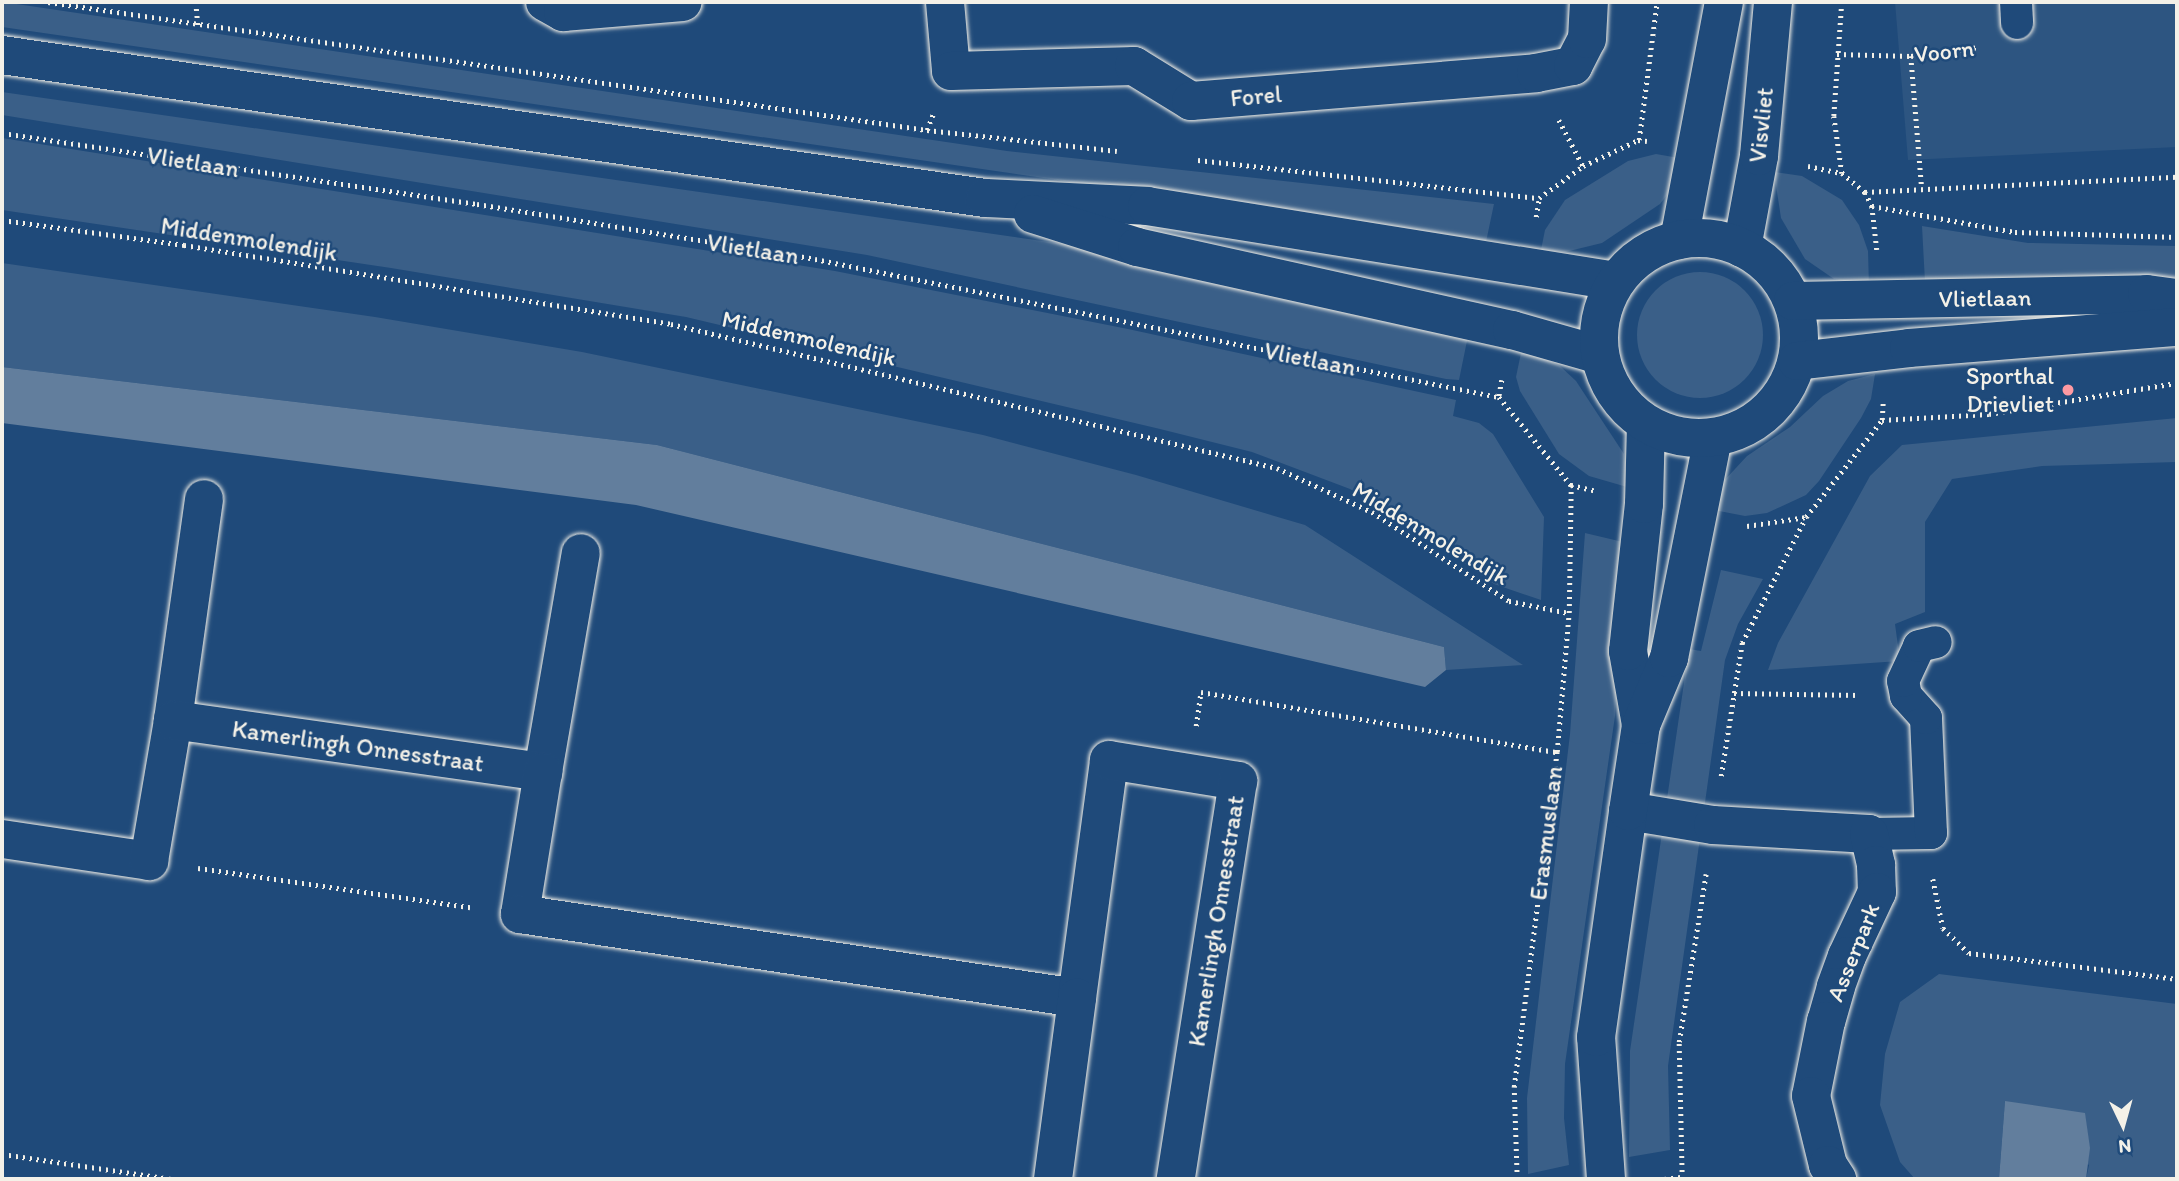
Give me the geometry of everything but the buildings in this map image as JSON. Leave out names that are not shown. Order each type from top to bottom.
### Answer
[{"type":"street","points":[[545,2],[563,12],[683,2]]},
{"type":"street","name":"Forel","points":[[945,2],[951,71],[1134,66],[1191,101],[1536,73],[1573,66],[1587,39],[1589,2]]},
{"type":"street","points":[[1679,240],[1724,2]]},
{"type":"street","name":"Visvliet","points":[[1742,248],[1759,156],[1773,2]]},
{"type":"street","points":[[2,55],[985,198],[1147,206],[1616,281]]},
{"type":"street","points":[[985,198],[1137,247],[1512,330],[1600,355]]},
{"type":"street","points":[[1701,238],[1742,248],[1772,270],[1793,301],[1800,341],[1797,361],[1780,397],[1751,425],[1713,438],[1690,438],[1667,433],[1646,424],[1616,395],[1600,355],[1599,329],[1605,304],[1616,281],[1634,262],[1655,248],[1679,240],[1701,238]]},
{"type":"street","name":"Vlietlaan","points":[[1793,301],[2147,294],[2177,298]]},
{"type":"street","name":"Vlietlaan","points":[[1797,361],[1909,348],[2177,327]]},
{"type":"street","points":[[1641,725],[1628,651],[1644,503],[1646,424]]},
{"type":"street","points":[[1606,1179],[1596,1037],[1628,811],[1641,725],[1669,658],[1713,438]]},
{"type":"street","points":[[2,839],[149,861],[173,720],[204,499]]},
{"type":"street","points":[[581,553],[520,914],[1077,998]]},
{"type":"street","name":"Kamerlingh Onnesstraat","points":[[173,720],[543,772]]},
{"type":"street","name":"Kamerlingh Onnesstraat","points":[[1053,1179],[1109,760],[1238,781],[1175,1179]]},
{"type":"street","points":[[1628,811],[1713,825],[1869,834]]},
{"type":"street","name":"Asserpark","points":[[1837,1179],[1828,1165],[1811,1096],[1833,998],[1847,956],[1877,892],[1876,865],[1869,834]]},
{"type":"lane","points":[[1869,834],[1931,833],[1926,718],[1906,696],[1903,681],[1919,646],[1936,642]]},
{"type":"path","points":[[48,2],[927,130],[1131,153]]},
{"type":"path","points":[[196,2],[198,25]]},
{"type":"path","points":[[1639,140],[1657,2]]},
{"type":"path","points":[[1842,2],[1834,116],[1842,173]]},
{"type":"path","name":"Voorn","points":[[1837,54],[1911,56],[2004,45],[2017,13]]},
{"type":"path","points":[[1911,56],[1922,189]]},
{"type":"path","name":"Vlietlaan","points":[[2,133],[477,204],[815,259],[1499,397]]},
{"type":"path","points":[[1185,159],[1539,198]]},
{"type":"path","points":[[1865,192],[2177,177]]},
{"type":"path","points":[[1872,206],[2015,232],[2177,237]]},
{"type":"path","name":"Middenmolendijk","points":[[2,220],[198,247],[671,324],[1277,468],[1372,512],[1509,601],[1569,613]]},
{"type":"path","points":[[1882,420],[1989,414],[2177,383]]},
{"type":"path","name":"Erasmuslaan","points":[[1517,1179],[1514,1087],[1556,752],[1569,613],[1571,485]]},
{"type":"path","points":[[1190,774],[1201,692],[1556,752]]},
{"type":"path","points":[[1734,694],[1906,696]]},
{"type":"path","points":[[1931,833],[1931,869],[1943,928],[1969,953],[2177,979]]},
{"type":"path","points":[[149,861],[520,914]]},
{"type":"path","points":[[2,1154],[171,1179]]},
{"type":"path","points":[[1664,1179],[1681,1177]]},
{"type":"shaded area","points":[[3,2],[1007,151],[1494,204],[1486,242],[2,27]]},
{"type":"shaded area","points":[[1895,2],[2177,2],[2177,147],[1908,160]]},
{"type":"shaded area","points":[[2,92],[1126,253],[1468,336],[1459,380],[1446,379],[867,255],[2,115]]},
{"type":"shaded area","points":[[2,138],[835,271],[1128,329],[1456,400],[1453,416],[1479,423],[1493,434],[1544,517],[1541,600],[1494,584],[1397,516],[1350,489],[1252,452],[686,317],[391,268],[2,210]]},
{"type":"shaded area","points":[[1656,154],[1679,158],[1670,191],[1660,204],[1602,243],[1565,252],[1541,250],[1545,230],[1565,200],[1628,161]]},
{"type":"shaded area","points":[[1774,172],[1802,176],[1842,200],[1859,225],[1868,251],[1869,286],[1834,279],[1805,259],[1781,218]]},
{"type":"shaded area","points":[[1922,226],[2028,243],[2177,246],[2177,280],[1925,282]]},
{"type":"shaded area","points":[[2,263],[375,317],[582,352],[983,435],[1136,475],[1305,525],[1523,665],[1446,670],[1444,647],[657,445],[2,367]]},
{"type":"shaded area","points":[[1700,272],[1724,277],[1744,291],[1758,311],[1763,335],[1758,359],[1744,379],[1724,393],[1700,398],[1676,393],[1656,379],[1642,359],[1637,335],[1642,311],[1656,291],[1676,277]]},
{"type":"shaded area","points":[[1522,348],[1560,366],[1576,381],[1624,454],[1627,487],[1589,476],[1559,454],[1520,391],[1516,377]]},
{"type":"shaded area","points":[[2,367],[657,445],[1444,647],[1446,670],[1425,687],[636,505],[2,423]]},
{"type":"shaded area","points":[[1875,374],[1871,399],[1861,418],[1819,481],[1806,495],[1767,513],[1745,516],[1714,510],[1722,483],[1747,456],[1790,427],[1823,396],[1848,381]]},
{"type":"shaded area","points":[[2177,418],[2177,462],[2042,466],[1952,479],[1925,522],[1925,612],[1895,624],[1900,661],[1768,670],[1778,643],[1870,476],[1902,445]]},
{"type":"shaded area","points":[[1585,533],[1623,542],[1615,716],[1565,1064],[1564,1118],[1569,1165],[1528,1174],[1527,1098],[1570,734]]},
{"type":"shaded area","points":[[1721,570],[1763,579],[1738,624],[1725,660],[1668,1066],[1670,1150],[1629,1157],[1630,1051],[1689,649],[1701,651]]},
{"type":"shaded area","points":[[1939,974],[2177,1004],[2177,1179],[2086,1179],[2089,1165],[2005,1101],[1999,1179],[1915,1179],[1900,1162],[1880,1105],[1885,1054],[1900,1002]]},
{"type":"shaded area","points":[[2005,1101],[2085,1113],[2090,1148],[2086,1179],[1999,1179]]},
{"type":"place","name":"Sporthal Drievliet","points":[[2068,390]]}]
